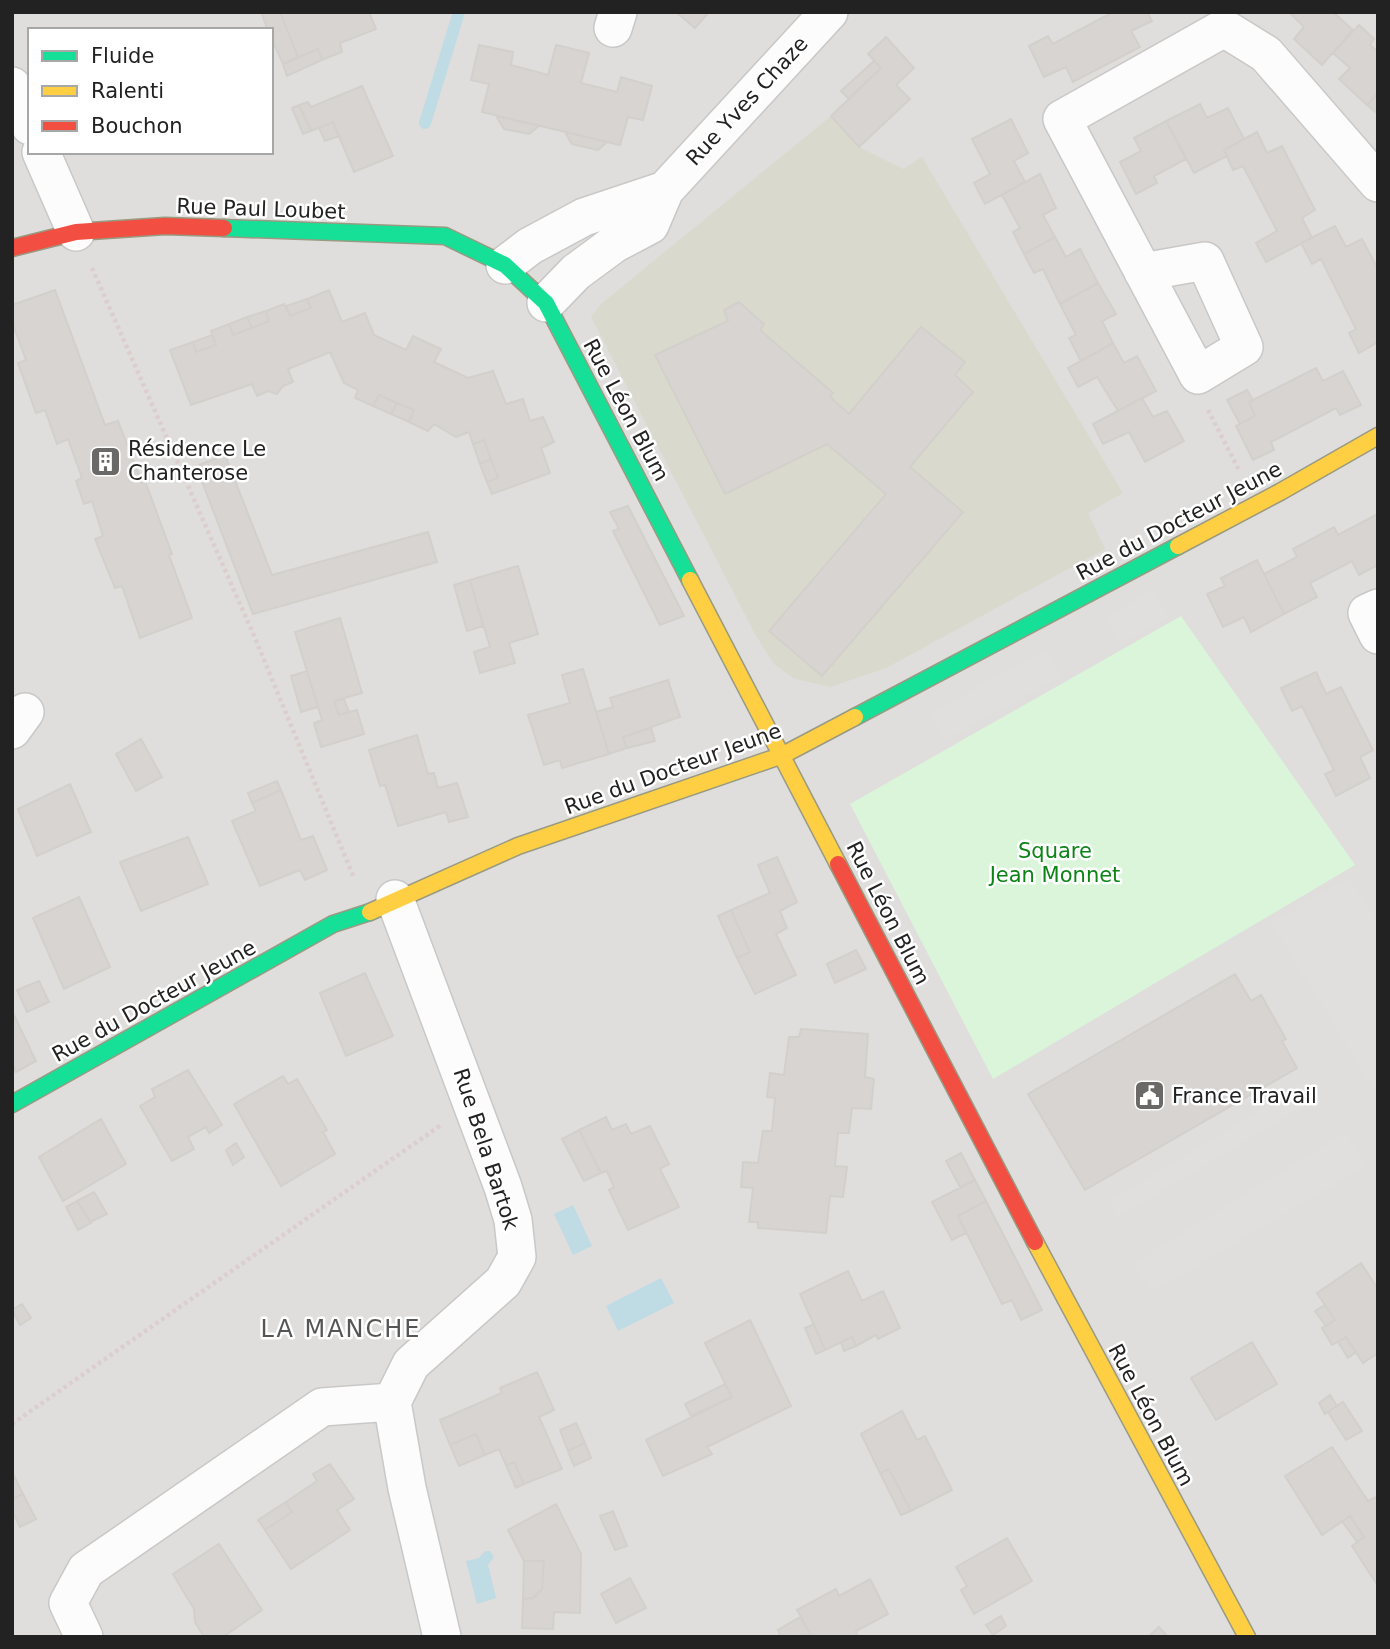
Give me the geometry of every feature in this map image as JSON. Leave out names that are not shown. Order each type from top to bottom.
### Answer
[{"type":"street","name":"Rue Yves Chaze","points":[[546,303],[576,272],[614,244],[650,225],[665,190],[829,12]]},
{"type":"street","points":[[1143,272],[1205,261],[1244,346],[1198,375],[1143,272],[1062,119],[1224,28],[1266,54],[1378,183]]},
{"type":"street","points":[[12,86],[28,122]]},
{"type":"street","points":[[42,154],[76,232]]},
{"type":"street","name":"Rue Yves Chaze","points":[[505,265],[530,246],[584,217],[665,190]]},
{"type":"street","name":"Rue Paul Loubet","points":[[12,248],[76,232],[165,226],[446,236],[505,265]]},
{"type":"street","name":"Rue Léon Blum","points":[[505,265],[546,303],[1060,1288],[1247,1637]]},
{"type":"street","name":"Rue du Docteur Jeune","points":[[12,1104],[333,925],[518,846],[783,755],[1256,505],[1378,436]]},
{"type":"street","points":[[1378,608],[1367,613],[1378,635]]},
{"type":"street","name":"Rue Bela Bartok","points":[[382,906],[473,1102],[513,1220],[517,1257],[503,1282],[411,1364],[392,1402]]},
{"type":"street","points":[[84,1637],[68,1603],[86,1570],[322,1408],[392,1402],[407,1488],[442,1637]]},
{"type":"street","name":"Rue Léon Blum","points":[[1222,1591],[1261,1628]]},
{"type":"path","points":[[76,232],[255,638],[382,906]]},
{"type":"path","points":[[1198,375],[1207,407],[1256,505]]},
{"type":"path","points":[[12,1424],[473,1102]]},
{"type":"shaded area","points":[[12,12],[1378,12],[1378,1637],[12,1637]]},
{"type":"shaded area","points":[[831,116],[859,147],[903,169],[922,157],[1123,493],[1088,513],[1105,549],[886,668],[830,687],[793,678],[774,664],[755,634],[591,317],[601,304]]},
{"type":"shaded area","points":[[1153,590],[1169,617],[1121,645],[1105,618]]},
{"type":"shaded area","points":[[1046,649],[1061,676],[944,741],[929,714]]},
{"type":"shaded area","points":[[1348,878],[1378,921],[1378,1096],[1271,922]]},
{"type":"shaded area","points":[[1306,1082],[1316,1099],[1117,1218],[1109,1202]]},
{"type":"shaded area","points":[[1345,1133],[1367,1165],[1152,1292],[1134,1263]]},
{"type":"green space","name":"Square Jean Monnet","points":[[1181,616],[1355,865],[993,1079],[850,804]]},
{"type":"water","points":[[573,1205],[592,1246],[573,1255],[554,1214]]},
{"type":"water","points":[[661,1278],[674,1303],[618,1331],[606,1306]]},
{"type":"water","points":[[485,1551],[490,1551],[494,1557],[488,1565],[496,1598],[477,1604],[466,1561],[479,1558]]},
{"type":"building","points":[[261,12],[280,12],[298,57],[283,64],[273,42],[273,28],[267,28]]},
{"type":"building","points":[[280,12],[369,12],[376,29],[340,43],[342,52],[322,60],[318,49],[298,57]]},
{"type":"building","points":[[676,12],[709,12],[695,28]]},
{"type":"building","points":[[1113,12],[1147,12],[1152,21],[1131,31],[1140,47],[1073,82],[1066,67],[1044,77],[1029,46],[1048,36],[1053,44]]},
{"type":"building","points":[[1289,12],[1333,12],[1353,30],[1322,65],[1294,39],[1304,27]]},
{"type":"building","points":[[1359,25],[1374,39],[1370,45],[1378,52],[1378,93],[1367,105],[1339,79],[1350,68],[1333,53]]},
{"type":"building","points":[[886,37],[914,68],[896,85],[910,99],[859,147],[831,116],[881,68],[868,54]]},
{"type":"building","points":[[479,45],[513,52],[511,65],[548,75],[556,45],[589,53],[581,83],[617,92],[621,77],[652,86],[643,120],[628,117],[620,145],[482,112],[489,84],[471,80]]},
{"type":"building","points":[[318,49],[322,60],[287,76],[283,64]]},
{"type":"building","points":[[874,61],[881,68],[849,99],[841,91]]},
{"type":"building","points":[[362,86],[393,156],[354,172],[333,122],[311,131],[299,105],[308,102],[311,107]]},
{"type":"building","points":[[1378,93],[1378,114],[1367,105]]},
{"type":"building","points":[[1200,104],[1207,118],[1228,108],[1244,139],[1224,150],[1227,156],[1194,173],[1166,121]]},
{"type":"building","points":[[299,105],[311,131],[303,134],[292,108]]},
{"type":"building","points":[[496,116],[539,126],[529,134],[504,129]]},
{"type":"building","points":[[1011,119],[1028,153],[1014,161],[1025,182],[985,204],[974,183],[990,174],[972,139]]},
{"type":"building","points":[[1166,121],[1186,159],[1154,176],[1157,183],[1136,194],[1120,162],[1141,151],[1134,138]]},
{"type":"building","points":[[333,122],[339,136],[325,141],[319,128]]},
{"type":"building","points":[[565,132],[607,142],[598,150],[572,144]]},
{"type":"building","points":[[1257,132],[1267,153],[1282,146],[1315,210],[1302,218],[1312,238],[1266,262],[1256,243],[1277,231],[1243,166],[1233,170],[1224,150]]},
{"type":"building","points":[[1040,174],[1056,208],[1043,215],[1055,237],[1024,254],[1013,232],[1020,228],[1002,195]]},
{"type":"building","points":[[1335,226],[1346,247],[1362,239],[1378,269],[1378,342],[1359,353],[1349,333],[1356,329],[1321,259],[1312,264],[1301,243]]},
{"type":"building","points":[[1055,237],[1066,257],[1080,249],[1098,283],[1060,304],[1043,269],[1034,273],[1024,254]]},
{"type":"building","points":[[1098,283],[1116,314],[1102,321],[1113,343],[1081,361],[1069,338],[1076,335],[1060,304]]},
{"type":"building","name":"Résidence Le Chanterose","points":[[55,290],[105,425],[118,421],[142,483],[145,481],[192,618],[140,638],[122,586],[115,588],[95,539],[103,536],[92,501],[84,504],[76,481],[82,478],[68,439],[57,444],[45,410],[36,413],[18,363],[26,360],[12,322],[12,305]]},
{"type":"building","points":[[329,290],[342,322],[365,313],[374,335],[406,350],[413,336],[441,349],[434,362],[468,378],[493,371],[506,404],[523,399],[530,421],[543,417],[554,442],[541,448],[550,473],[492,494],[487,482],[498,478],[484,440],[473,444],[469,432],[456,437],[434,424],[428,431],[409,422],[414,410],[379,395],[373,406],[355,398],[358,390],[344,383],[330,352],[288,369],[293,382],[283,386],[277,394],[268,391],[257,396],[252,384],[191,405],[170,350],[193,342],[196,352],[216,345],[211,331],[229,324],[233,335],[269,321],[266,311],[284,304],[290,316],[311,308],[307,299]]},
{"type":"building","points":[[307,299],[311,308],[290,316],[286,306]]},
{"type":"building","points":[[739,302],[764,324],[760,330],[833,393],[830,397],[849,414],[921,327],[965,362],[955,375],[973,392],[910,467],[963,512],[822,676],[769,631],[886,494],[827,444],[725,494],[655,355],[728,321],[724,310]]},
{"type":"building","points":[[266,311],[269,321],[252,328],[247,317]]},
{"type":"building","points":[[247,317],[252,328],[233,335],[229,324]]},
{"type":"building","points":[[212,335],[216,345],[196,352],[193,342]]},
{"type":"building","points":[[1113,343],[1124,363],[1137,356],[1156,391],[1118,411],[1097,377],[1078,387],[1068,368]]},
{"type":"building","points":[[1316,368],[1323,381],[1343,371],[1361,405],[1340,415],[1336,408],[1271,442],[1274,450],[1253,460],[1236,426],[1255,416],[1249,402]]},
{"type":"building","points":[[1247,390],[1253,400],[1249,402],[1255,416],[1240,424],[1227,400]]},
{"type":"building","points":[[379,395],[397,403],[391,414],[373,406]]},
{"type":"building","points":[[1142,398],[1153,417],[1167,411],[1184,441],[1145,462],[1129,432],[1103,444],[1093,424]]},
{"type":"building","points":[[397,403],[414,410],[409,422],[391,414]]},
{"type":"building","points":[[484,440],[491,459],[480,464],[473,444]]},
{"type":"building","points":[[225,455],[272,575],[428,532],[437,562],[253,614],[196,466]]},
{"type":"building","points":[[491,459],[498,478],[487,482],[480,464]]},
{"type":"building","points":[[628,506],[684,616],[660,625],[613,531],[619,529],[610,512]]},
{"type":"building","points":[[1378,514],[1378,565],[1359,575],[1352,561],[1310,583],[1317,597],[1284,614],[1264,574],[1297,557],[1293,549],[1334,527],[1338,535]]},
{"type":"building","points":[[1257,560],[1284,614],[1251,632],[1244,617],[1223,627],[1207,594],[1225,586],[1221,578]]},
{"type":"building","points":[[518,566],[538,634],[509,643],[515,663],[480,673],[474,652],[490,647],[470,580]]},
{"type":"building","points":[[470,580],[483,626],[467,631],[454,585]]},
{"type":"building","points":[[340,618],[362,693],[334,701],[339,715],[357,710],[364,734],[321,747],[314,723],[322,720],[295,632]]},
{"type":"building","points":[[583,669],[609,754],[562,768],[560,760],[544,765],[528,715],[570,703],[562,675]]},
{"type":"building","points":[[307,671],[318,707],[301,712],[291,676]]},
{"type":"building","points":[[1316,672],[1326,694],[1341,687],[1373,750],[1360,757],[1370,778],[1336,796],[1325,774],[1334,770],[1302,706],[1292,711],[1281,688]]},
{"type":"building","points":[[668,680],[680,717],[623,737],[627,748],[609,754],[596,712],[613,707],[610,698]]},
{"type":"building","points":[[344,699],[349,712],[339,715],[334,701]]},
{"type":"building","points":[[651,728],[655,741],[627,748],[623,737]]},
{"type":"building","points":[[417,735],[428,774],[434,773],[438,788],[457,783],[468,817],[449,822],[446,812],[398,826],[385,785],[380,786],[369,750]]},
{"type":"building","points":[[141,739],[162,777],[136,791],[116,754]]},
{"type":"building","points":[[277,781],[281,790],[252,803],[248,793]]},
{"type":"building","points":[[70,784],[91,832],[37,856],[18,809]]},
{"type":"building","points":[[281,790],[301,840],[313,836],[327,870],[305,880],[300,870],[260,886],[232,821],[256,811],[252,803]]},
{"type":"building","points":[[188,837],[208,884],[141,911],[120,862]]},
{"type":"building","points":[[777,857],[797,902],[780,911],[787,928],[776,934],[796,975],[755,994],[737,958],[750,952],[731,910],[770,893],[758,865]]},
{"type":"building","points":[[79,897],[110,967],[64,989],[33,918]]},
{"type":"building","points":[[731,910],[750,952],[737,958],[718,916]]},
{"type":"building","points":[[856,950],[866,969],[835,983],[827,964]]},
{"type":"building","points":[[365,973],[393,1036],[346,1056],[320,993]]},
{"type":"building","points":[[1235,974],[1251,1001],[1261,995],[1286,1039],[1282,1041],[1297,1068],[1085,1190],[1028,1094]]},
{"type":"building","points":[[39,981],[49,1002],[27,1012],[17,990]]},
{"type":"building","points":[[12,1011],[36,1061],[16,1072],[12,1063]]},
{"type":"building","points":[[801,1029],[868,1034],[865,1077],[874,1079],[871,1109],[852,1108],[849,1133],[838,1133],[835,1166],[847,1167],[843,1197],[830,1196],[826,1233],[758,1228],[758,1222],[749,1222],[753,1188],[741,1187],[743,1162],[758,1163],[763,1131],[772,1131],[775,1098],[767,1097],[770,1073],[784,1075],[789,1037],[799,1037]]},
{"type":"building","points":[[188,1070],[222,1125],[209,1133],[206,1127],[188,1137],[194,1149],[172,1161],[140,1106],[155,1097],[152,1089]]},
{"type":"building","points":[[283,1076],[288,1084],[297,1079],[327,1130],[323,1132],[335,1154],[281,1186],[234,1104]]},
{"type":"building","points":[[606,1117],[612,1130],[626,1124],[631,1134],[650,1126],[669,1164],[660,1169],[679,1207],[628,1230],[609,1190],[614,1187],[607,1171],[601,1173],[579,1130]]},
{"type":"building","points":[[101,1119],[126,1164],[63,1201],[39,1157]]},
{"type":"building","points":[[579,1130],[601,1173],[584,1181],[562,1139]]},
{"type":"building","points":[[236,1143],[244,1157],[233,1165],[226,1150]]},
{"type":"building","points":[[961,1153],[975,1180],[960,1187],[946,1161]]},
{"type":"building","points":[[975,1180],[986,1201],[958,1216],[966,1233],[952,1240],[932,1202]]},
{"type":"building","points":[[94,1192],[107,1214],[90,1222],[77,1201]]},
{"type":"building","points":[[77,1201],[91,1223],[78,1230],[66,1207]]},
{"type":"building","points":[[986,1201],[1042,1310],[1021,1320],[1012,1300],[1002,1304],[958,1216]]},
{"type":"building","points":[[1361,1263],[1378,1289],[1378,1353],[1363,1363],[1346,1337],[1332,1345],[1322,1328],[1335,1320],[1317,1293]]},
{"type":"building","points":[[848,1271],[862,1301],[883,1291],[900,1328],[878,1339],[876,1335],[856,1346],[852,1337],[825,1350],[800,1294]]},
{"type":"building","points":[[22,1304],[31,1318],[20,1325],[12,1310]]},
{"type":"building","points":[[1325,1305],[1335,1320],[1326,1326],[1315,1311]]},
{"type":"building","points":[[750,1320],[791,1406],[707,1447],[712,1454],[663,1476],[646,1440],[732,1397],[705,1343]]},
{"type":"building","points":[[814,1324],[825,1350],[816,1354],[805,1328]]},
{"type":"building","points":[[852,1337],[856,1346],[844,1351],[841,1342]]},
{"type":"building","points":[[1346,1337],[1356,1352],[1348,1358],[1338,1342]]},
{"type":"building","points":[[1252,1342],[1277,1384],[1216,1420],[1191,1378]]},
{"type":"building","points":[[537,1372],[554,1410],[539,1417],[562,1469],[524,1484],[514,1462],[506,1465],[499,1449],[485,1455],[476,1434],[450,1445],[440,1420],[502,1393],[500,1388]]},
{"type":"building","points":[[725,1384],[732,1397],[691,1416],[685,1404]]},
{"type":"building","points":[[1330,1395],[1337,1406],[1325,1414],[1319,1403]]},
{"type":"building","points":[[1343,1402],[1362,1431],[1346,1440],[1328,1412]]},
{"type":"building","points":[[902,1411],[917,1440],[925,1436],[952,1490],[911,1511],[889,1469],[880,1473],[861,1434]]},
{"type":"building","points":[[576,1423],[585,1443],[568,1451],[560,1430]]},
{"type":"building","points":[[476,1434],[485,1455],[459,1466],[450,1445]]},
{"type":"building","points":[[585,1443],[591,1458],[574,1466],[568,1451]]},
{"type":"building","points":[[1332,1447],[1368,1501],[1376,1497],[1378,1500],[1376,1583],[1352,1546],[1364,1537],[1350,1516],[1322,1535],[1285,1476]]},
{"type":"building","points":[[514,1462],[524,1484],[516,1488],[506,1465]]},
{"type":"building","points":[[330,1464],[354,1499],[337,1510],[350,1530],[291,1569],[265,1530],[292,1512],[286,1502],[317,1481],[313,1474]]},
{"type":"building","points":[[889,1469],[911,1511],[901,1515],[880,1473]]},
{"type":"building","points":[[12,1472],[23,1494],[12,1499]]},
{"type":"building","points":[[23,1494],[36,1519],[20,1527],[12,1511],[12,1499]]},
{"type":"building","points":[[286,1502],[292,1512],[265,1530],[258,1520]]},
{"type":"building","points":[[556,1504],[581,1554],[580,1613],[554,1612],[553,1629],[522,1628],[523,1599],[533,1598],[542,1589],[544,1561],[524,1561],[508,1530]]},
{"type":"building","points":[[613,1511],[627,1546],[615,1550],[600,1516]]},
{"type":"building","points":[[1350,1516],[1364,1537],[1357,1542],[1342,1521]]},
{"type":"building","points":[[1007,1538],[1032,1581],[974,1614],[961,1590],[967,1586],[956,1567]]},
{"type":"building","points":[[219,1544],[262,1610],[223,1637],[204,1637],[195,1622],[194,1609],[173,1574]]},
{"type":"building","points":[[524,1561],[544,1561],[542,1589],[533,1598],[523,1599]]},
{"type":"building","points":[[630,1578],[646,1608],[616,1623],[601,1594]]},
{"type":"building","points":[[870,1579],[888,1614],[856,1631],[857,1637],[807,1637],[811,1635],[797,1610],[836,1589],[839,1596]]},
{"type":"building","points":[[1001,1616],[1006,1626],[993,1635],[986,1625]]},
{"type":"building","points":[[800,1617],[811,1635],[781,1637],[778,1630]]},
{"type":"building","points":[[1159,1627],[1168,1637],[1148,1637]]},
{"type":"waterway","points":[[425,123],[459,12]]},
{"type":"traffic: fast","points":[[224,228],[445,236],[505,265],[546,303],[690,580]]},
{"type":"traffic: fast","points":[[855,717],[1178,546]]},
{"type":"traffic: fast","points":[[12,1104],[333,924],[370,912]]},
{"type":"traffic: slow","points":[[1178,546],[1378,436]]},
{"type":"traffic: slow","points":[[690,580],[838,864]]},
{"type":"traffic: slow","points":[[370,912],[518,846],[783,755],[855,717]]},
{"type":"traffic: slow","points":[[1035,1242],[1247,1637]]},
{"type":"traffic: jam","points":[[12,248],[76,232],[165,226],[224,228]]},
{"type":"traffic: jam","points":[[838,864],[1035,1242]]},
{"type":"place","name":"Résidence Le Chanterose","points":[[105,461]]},
{"type":"place","name":"France Travail","points":[[1149,1096]]},
{"type":"district","name":"LA MANCHE","points":[[341,1329]]}]
